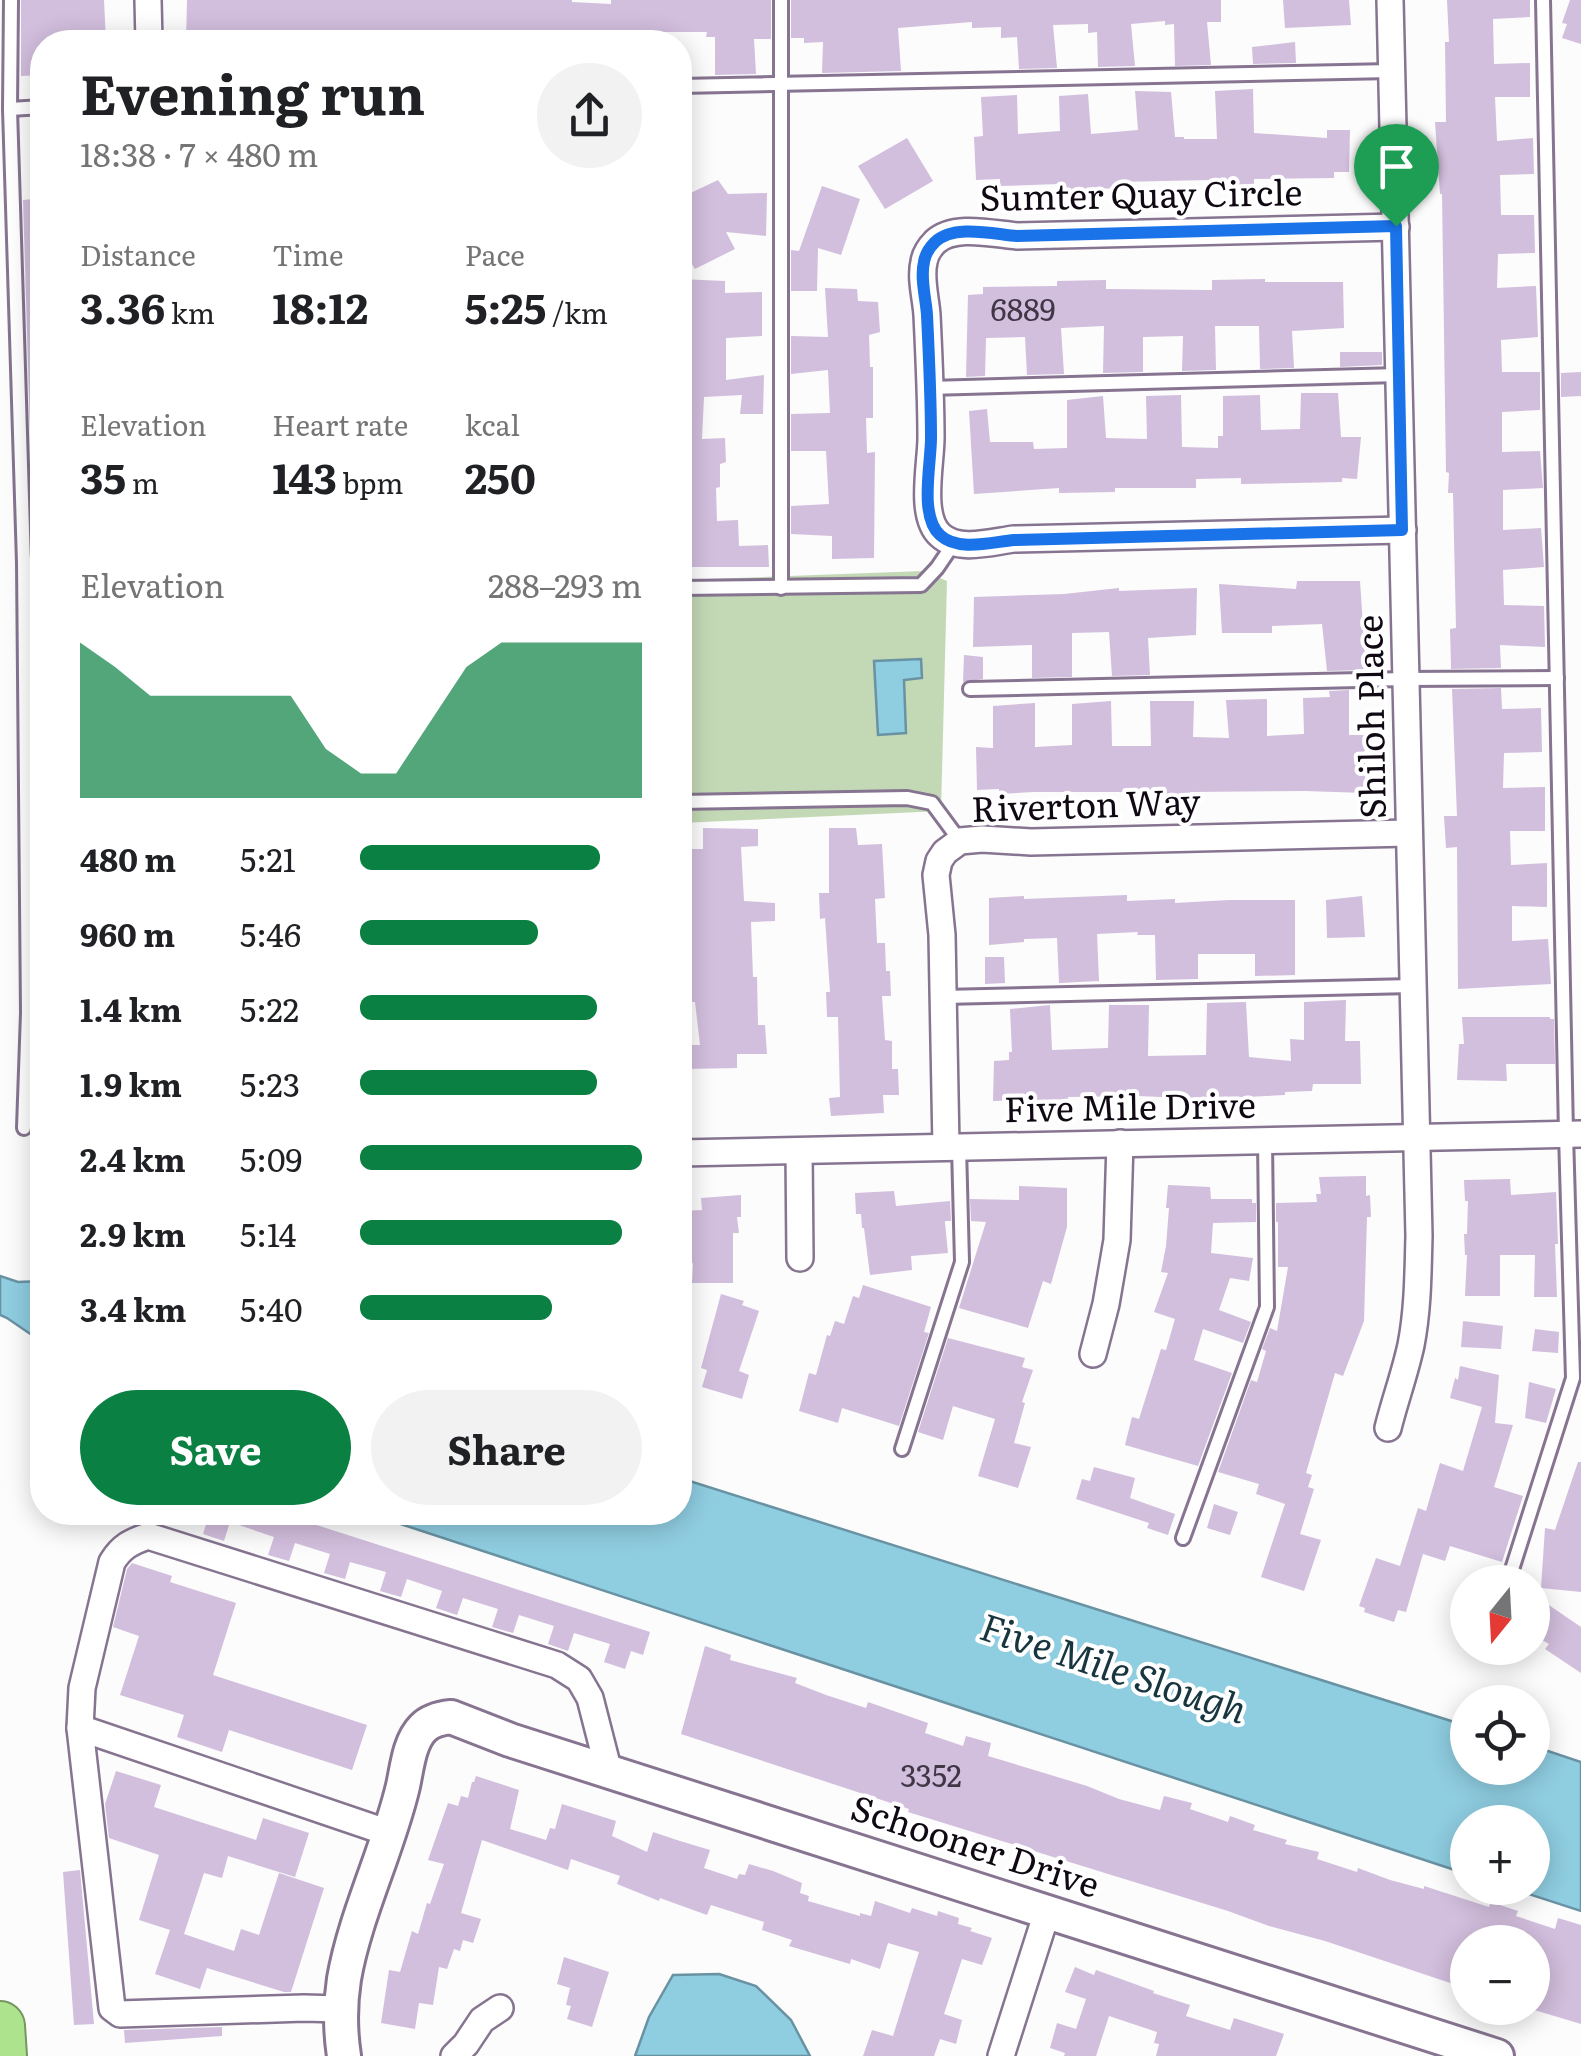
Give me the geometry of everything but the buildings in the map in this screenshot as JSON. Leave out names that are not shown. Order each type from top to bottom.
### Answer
[{"type":"highway","points":[[0,2026],[2,2056]]},
{"type":"street","points":[[148,0],[149,30]]},
{"type":"street","name":"Shiloh Place","points":[[1388,1428],[1412,1341],[1418,1281],[1390,0]]},
{"type":"street","name":"Sumter Quay Circle","points":[[954,543],[939,534],[930,519],[924,260],[932,246],[950,234],[1017,236],[1396,226]]},
{"type":"street","points":[[954,543],[1402,530]]},
{"type":"street","name":"Riverton Way","points":[[953,1147],[936,874],[945,852],[960,841],[1410,833]]},
{"type":"street","name":"Five Mile Drive","points":[[692,1153],[1574,1134]]},
{"type":"street","points":[[1094,1354],[1117,1240],[1120,1143]]},
{"type":"street","points":[[799,1151],[800,1258]]},
{"type":"street","points":[[340,2009],[120,2014],[110,2002],[80,1728],[82,1688],[112,1562],[121,1548],[148,1536],[557,1665],[579,1679],[590,1698],[609,1772]]},
{"type":"street","name":"Schooner Drive","points":[[389,1833],[412,1745],[421,1730],[451,1717],[510,1740],[1497,2056]]},
{"type":"street","points":[[80,1728],[389,1833],[345,1975],[340,2009],[344,2056]]},
{"type":"street","points":[[1001,2056],[1047,1912]]},
{"type":"street","points":[[454,2056],[482,2020],[500,2008]]},
{"type":"lane","points":[[11,0],[10,109],[30,808]]},
{"type":"lane","points":[[781,0],[781,588]]},
{"type":"lane","points":[[1513,1565],[1573,1378],[1574,1134],[1557,678],[1543,0]]},
{"type":"lane","points":[[692,86],[1392,71]]},
{"type":"lane","points":[[10,109],[30,108]]},
{"type":"lane","points":[[929,388],[1399,375]]},
{"type":"lane","points":[[692,588],[921,585],[954,543]]},
{"type":"lane","points":[[24,562],[30,562]]},
{"type":"lane","points":[[970,689],[1557,678]]},
{"type":"lane","points":[[692,802],[907,798],[932,803],[960,841]]},
{"type":"lane","points":[[943,997],[1413,986]]},
{"type":"lane","points":[[24,1128],[30,1065]]},
{"type":"lane","points":[[1182,1538],[1267,1307],[1265,1140]]},
{"type":"lane","points":[[902,1449],[962,1262],[953,1147]]},
{"type":"green space","points":[[923,571],[947,581],[941,811],[692,822],[692,580]]},
{"type":"water","points":[[921,659],[922,678],[904,680],[906,733],[878,735],[874,661]]},
{"type":"water","points":[[0,1276],[30,1282],[30,1334],[0,1315]]},
{"type":"water","name":"Five Mile Slough","points":[[692,1482],[1450,1721],[1450,1785],[1550,1785],[1550,1752],[1581,1762],[1581,1911],[1550,1901],[1550,1805],[1450,1805],[1450,1868],[404,1525],[692,1525]]},
{"type":"water","points":[[719,1974],[756,1986],[791,2020],[810,2056],[635,2056],[649,2017],[673,1975]]},
{"type":"route","points":[[1396,226],[1402,530],[1014,540],[965,545],[939,534],[930,519],[928,500],[931,442],[923,270],[932,246],[942,237],[962,233],[1017,236],[1396,226]]}]
